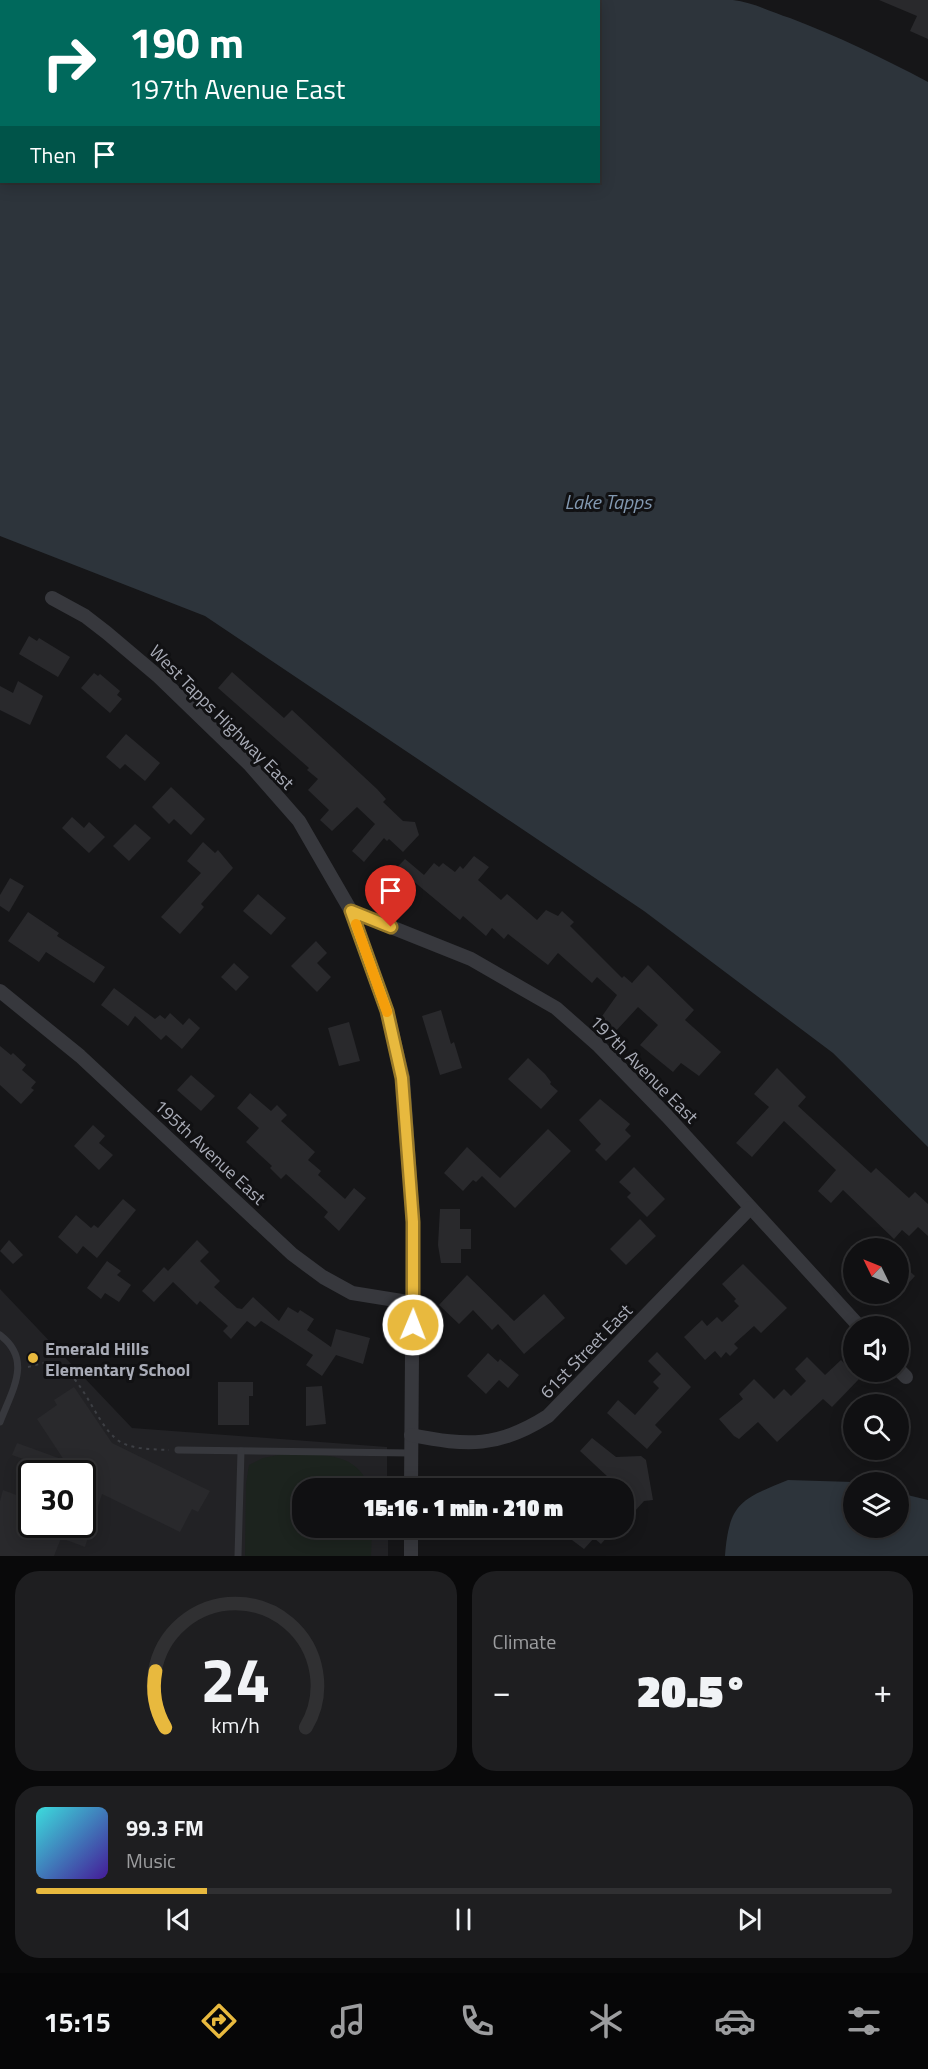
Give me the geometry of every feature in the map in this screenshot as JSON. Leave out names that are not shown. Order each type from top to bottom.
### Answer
[{"type":"street","name":"West Tapps Highway East","points":[[52,598],[85,616],[107,633],[159,677],[246,761],[299,821],[351,911],[387,1011],[401,1069],[413,1222],[411,1478]]},
{"type":"street","name":"197th Avenue East","points":[[351,911],[471,959],[556,1008],[599,1046],[667,1116],[850,1316]]},
{"type":"street","name":"195th Avenue East","points":[[0,991],[74,1050],[292,1254],[323,1277],[352,1293],[414,1303]]},
{"type":"street","name":"61st Street East","points":[[411,1435],[444,1441],[496,1441],[513,1436],[548,1416],[750,1208]]},
{"type":"street","points":[[411,1538],[411,1556]]},
{"type":"lane","points":[[0,1335],[11,1343],[18,1354],[19,1369],[0,1422]]},
{"type":"lane","points":[[178,1450],[411,1453]]},
{"type":"lane","points":[[238,1556],[240,1451]]},
{"type":"path","points":[[19,1369],[39,1363],[54,1363],[72,1377],[107,1429],[119,1441],[127,1445],[178,1450]]},
{"type":"shaded area","name":"Emerald Hills Elementary School","points":[[0,1289],[132,1428],[387,1447],[387,1478],[292,1478],[292,1538],[388,1538],[388,1556],[0,1556]]},
{"type":"shaded area","points":[[294,1452],[340,1458],[357,1468],[365,1478],[292,1478],[292,1538],[372,1538],[371,1556],[245,1556],[246,1484],[249,1465],[263,1458]]},
{"type":"water","name":"Lake Tapps","points":[[600,0],[740,1],[825,32],[928,82],[928,1147],[833,1053],[644,911],[205,616],[0,536],[0,183],[600,183]]},
{"type":"water","points":[[788,1480],[843,1482],[843,1538],[909,1538],[909,1495],[928,1500],[928,1556],[725,1556],[730,1524],[734,1514],[740,1505],[759,1492]]},
{"type":"building","points":[[879,0],[928,0],[928,39],[910,31],[917,16]]},
{"type":"building","points":[[29,636],[37,641],[39,638],[70,657],[58,677],[19,654]]},
{"type":"building","points":[[232,672],[284,718],[292,710],[377,789],[386,799],[383,802],[403,821],[415,822],[419,835],[403,852],[389,839],[387,841],[384,838],[364,862],[352,851],[375,824],[357,807],[332,831],[320,820],[329,810],[308,790],[318,779],[307,770],[309,768],[218,688]]},
{"type":"building","points":[[94,673],[98,676],[100,674],[120,691],[117,695],[122,699],[110,713],[81,688]]},
{"type":"building","points":[[18,681],[43,696],[30,725],[0,710],[0,686],[13,693]]},
{"type":"building","points":[[126,734],[160,763],[145,781],[125,764],[120,769],[106,757]]},
{"type":"building","points":[[171,787],[205,819],[191,835],[174,819],[169,824],[152,807]]},
{"type":"building","points":[[72,817],[84,828],[89,822],[105,837],[89,853],[62,828]]},
{"type":"building","points":[[135,824],[151,838],[129,861],[113,846]]},
{"type":"building","points":[[203,842],[215,853],[218,850],[233,868],[201,904],[204,907],[180,934],[161,917],[201,873],[187,861]]},
{"type":"building","points":[[474,856],[489,867],[478,880],[501,900],[507,894],[537,920],[546,910],[558,916],[562,911],[574,922],[570,926],[622,978],[624,976],[632,983],[648,965],[694,1010],[685,1020],[721,1052],[699,1076],[681,1063],[673,1072],[640,1045],[658,1025],[638,1007],[615,1032],[600,1019],[617,995],[597,977],[592,983],[558,953],[548,965],[508,934],[504,939],[492,928],[486,936],[463,916],[460,920],[412,880],[403,890],[388,877],[405,859],[424,875],[434,863],[439,867],[443,863],[455,872],[460,866],[463,869]]},
{"type":"building","points":[[10,878],[24,886],[9,912],[0,906],[0,895]]},
{"type":"building","points":[[258,894],[286,918],[271,935],[243,911]]},
{"type":"building","points":[[28,912],[59,933],[57,936],[105,967],[94,983],[46,952],[39,962],[8,941]]},
{"type":"building","points":[[316,941],[327,953],[317,963],[331,977],[317,992],[291,966]]},
{"type":"building","points":[[234,963],[249,977],[236,991],[221,977]]},
{"type":"building","points":[[114,988],[155,1019],[160,1015],[165,1019],[170,1013],[183,1025],[189,1018],[200,1028],[182,1049],[166,1035],[161,1040],[135,1016],[128,1026],[101,1005]]},
{"type":"building","points":[[441,1010],[451,1044],[454,1042],[462,1068],[440,1075],[422,1016]]},
{"type":"building","points":[[349,1022],[360,1061],[339,1066],[328,1028]]},
{"type":"building","points":[[0,1046],[11,1055],[13,1053],[26,1065],[22,1070],[36,1082],[31,1088],[34,1090],[21,1104],[0,1085]]},
{"type":"building","points":[[528,1058],[545,1074],[550,1084],[558,1091],[541,1109],[508,1079]]},
{"type":"building","points":[[777,1068],[806,1097],[798,1106],[871,1173],[876,1168],[909,1198],[915,1192],[928,1204],[928,1236],[918,1227],[909,1236],[902,1230],[893,1238],[843,1190],[831,1203],[818,1191],[836,1170],[784,1121],[752,1157],[736,1143],[769,1107],[754,1094]]},
{"type":"building","points":[[191,1075],[215,1096],[201,1111],[177,1090]]},
{"type":"building","points":[[250,1093],[271,1111],[277,1105],[287,1115],[281,1121],[315,1152],[308,1160],[321,1171],[318,1175],[345,1199],[354,1188],[366,1198],[339,1231],[324,1217],[328,1212],[286,1174],[281,1179],[270,1168],[272,1166],[246,1142],[259,1128],[237,1108]]},
{"type":"building","points":[[600,1099],[630,1124],[625,1130],[631,1136],[606,1161],[595,1150],[601,1144],[579,1120]]},
{"type":"building","points":[[93,1125],[105,1136],[99,1143],[113,1155],[99,1170],[74,1146]]},
{"type":"building","points":[[548,1129],[571,1151],[515,1208],[482,1176],[476,1182],[473,1180],[463,1191],[444,1173],[467,1147],[500,1178]]},
{"type":"building","points":[[634,1167],[665,1199],[647,1217],[627,1197],[631,1193],[619,1182]]},
{"type":"building","points":[[123,1199],[136,1210],[97,1258],[83,1246],[77,1254],[58,1237],[76,1215],[91,1228],[94,1225],[98,1228]]},
{"type":"building","points":[[440,1209],[460,1209],[460,1229],[471,1229],[471,1249],[461,1249],[461,1263],[441,1263],[438,1245]]},
{"type":"building","points":[[640,1219],[656,1236],[626,1265],[610,1249]]},
{"type":"building","points":[[9,1240],[23,1255],[13,1264],[0,1251]]},
{"type":"building","points":[[197,1240],[209,1252],[200,1261],[220,1281],[214,1287],[237,1308],[242,1309],[253,1297],[279,1321],[288,1307],[298,1313],[300,1310],[314,1319],[307,1330],[331,1347],[336,1329],[370,1338],[363,1364],[336,1355],[322,1376],[306,1365],[313,1355],[261,1321],[255,1327],[247,1321],[231,1339],[223,1331],[228,1326],[200,1301],[197,1305],[173,1282],[154,1302],[142,1291],[164,1267],[168,1271]]},
{"type":"building","points":[[107,1261],[121,1271],[117,1275],[131,1285],[119,1302],[105,1293],[101,1299],[87,1288]]},
{"type":"building","points":[[743,1264],[787,1308],[761,1333],[754,1326],[734,1344],[738,1348],[730,1356],[726,1352],[721,1358],[715,1351],[705,1360],[684,1337],[702,1320],[707,1326],[717,1317],[722,1322],[739,1306],[734,1301],[736,1299],[722,1284]]},
{"type":"building","points":[[909,1271],[915,1276],[909,1283]]},
{"type":"building","points":[[467,1275],[514,1321],[544,1294],[565,1318],[524,1354],[498,1324],[492,1330],[473,1310],[459,1324],[439,1305]]},
{"type":"building","points":[[657,1352],[691,1387],[655,1425],[662,1432],[647,1449],[607,1413],[618,1400],[635,1415],[659,1388],[653,1382],[661,1374],[648,1361]]},
{"type":"building","points":[[488,1353],[498,1362],[500,1359],[519,1375],[508,1388],[499,1380],[486,1394],[467,1376]]},
{"type":"building","points":[[807,1357],[825,1375],[841,1360],[843,1362],[843,1382],[856,1382],[832,1407],[823,1399],[777,1442],[758,1422],[739,1439],[719,1419],[743,1399],[739,1394],[754,1379],[774,1399],[784,1389],[791,1396],[806,1381],[795,1369]]},
{"type":"building","points":[[218,1382],[253,1382],[253,1396],[249,1396],[249,1425],[218,1425]]},
{"type":"building","points":[[322,1386],[326,1424],[306,1426],[306,1387]]},
{"type":"building","points":[[74,1387],[112,1443],[210,1491],[198,1512],[192,1509],[180,1532],[102,1494],[96,1513],[96,1460],[64,1460],[37,1419],[57,1405],[54,1400]]},
{"type":"building","points":[[592,1438],[616,1457],[641,1456],[646,1460],[653,1500],[644,1501],[634,1512],[634,1478],[607,1478],[580,1451]]},
{"type":"building","points":[[17,1443],[64,1460],[26,1460],[12,1455]]},
{"type":"building","points":[[3,1490],[18,1496],[18,1538],[61,1538],[54,1556],[0,1556],[0,1501]]},
{"type":"building","points":[[61,1538],[88,1538],[85,1547]]},
{"type":"building","points":[[569,1538],[594,1538],[584,1549]]},
{"type":"building","points":[[594,1538],[606,1538],[601,1544]]},
{"type":"slow traffic","points":[[356,924],[387,1012]]},
{"type":"place","name":"Emerald Hills Elementary School","points":[[33,1358]]},
{"type":"route","points":[[391,927],[351,911],[387,1011],[402,1078],[413,1222],[413,1325]]}]
